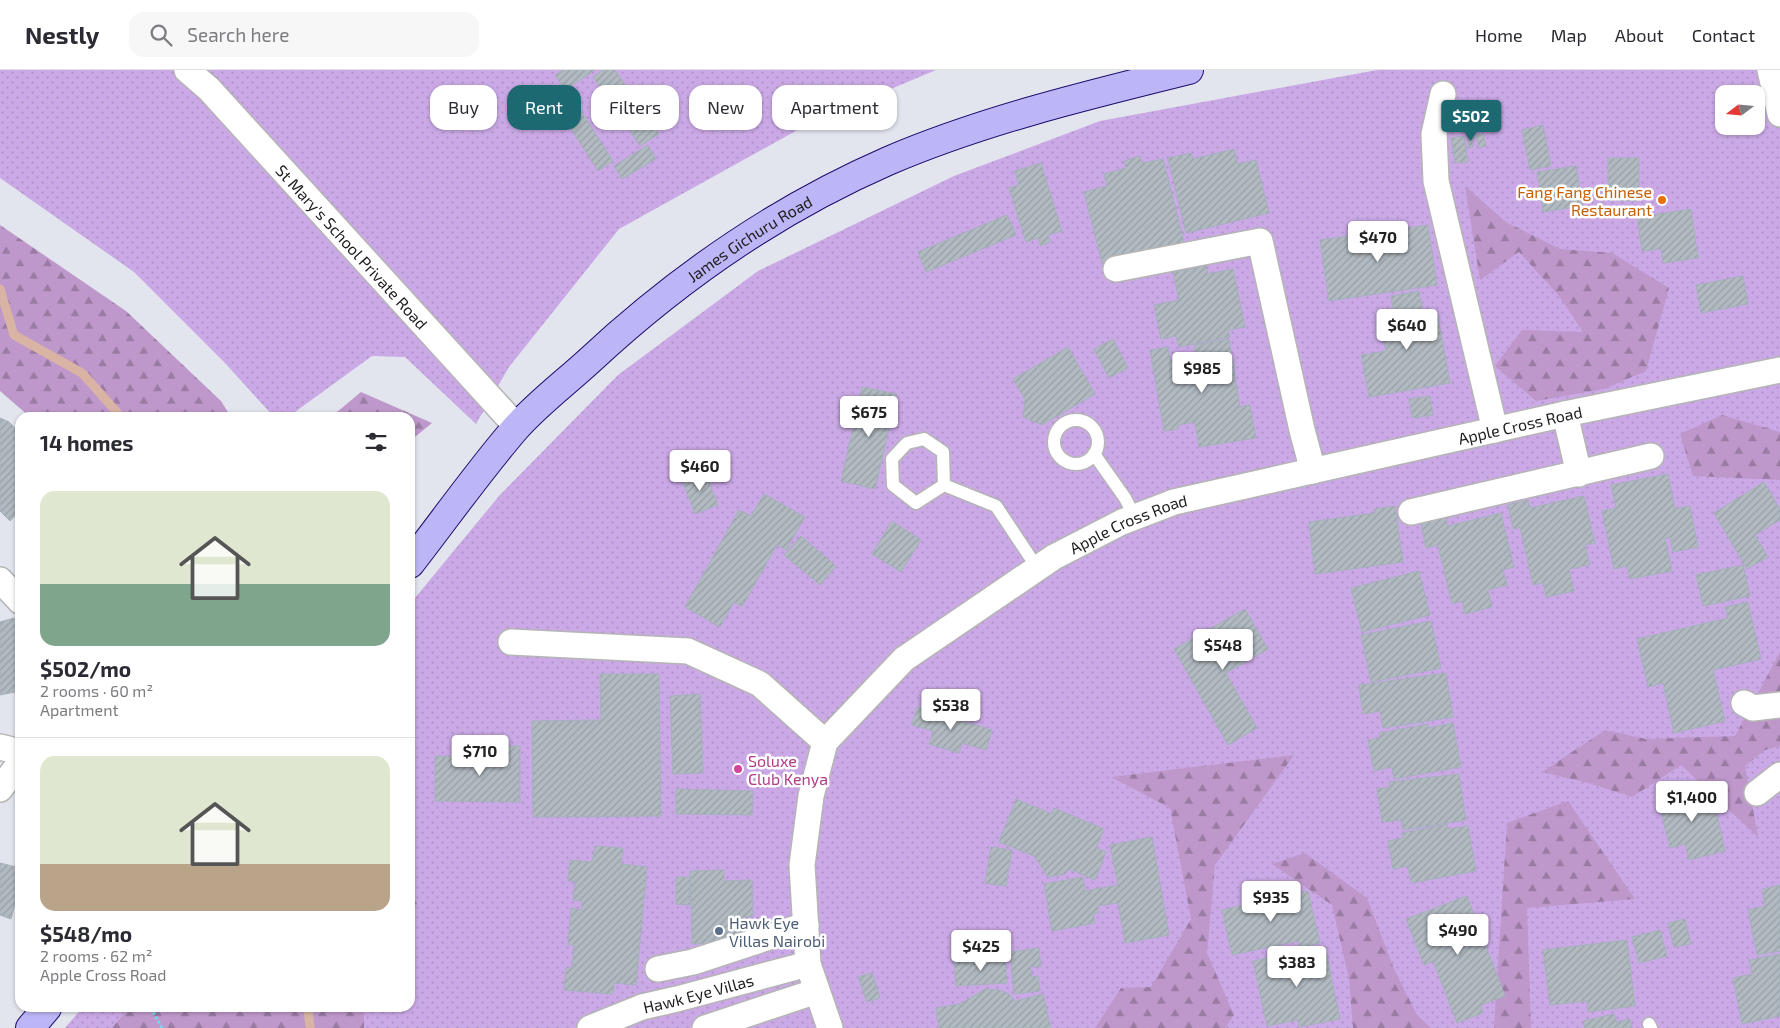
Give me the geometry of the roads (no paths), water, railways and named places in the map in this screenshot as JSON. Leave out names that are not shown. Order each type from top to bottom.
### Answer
[{"type":"main road","name":"James Gichuru Road","points":[[415,558],[516,427],[636,317],[724,252],[815,196],[889,161],[964,133],[1089,95],[1189,70]]},
{"type":"main road","points":[[30,1028],[44,1012]]},
{"type":"street","name":"St Mary's School Private Road","points":[[187,70],[209,89],[516,427]]},
{"type":"street","points":[[1770,70],[1780,114]]},
{"type":"street","points":[[1443,94],[1434,134],[1436,181],[1495,430]]},
{"type":"street","points":[[1116,269],[1260,242],[1313,471]]},
{"type":"street","name":"Apple Cross Road","points":[[830,1028],[808,964],[802,865],[811,796],[825,742],[904,659],[1054,557],[1134,517],[1174,502],[1565,414],[1780,370]]},
{"type":"street","points":[[1565,414],[1579,474]]},
{"type":"street","points":[[1410,512],[1651,456]]},
{"type":"street","points":[[0,580],[15,595]]},
{"type":"street","points":[[511,642],[688,651],[760,684],[825,742]]},
{"type":"street","points":[[1744,703],[1753,708],[1780,705]]},
{"type":"street","points":[[0,747],[15,751]]},
{"type":"street","points":[[0,789],[15,770]]},
{"type":"street","points":[[1758,793],[1780,775]]},
{"type":"street","points":[[658,969],[693,962],[806,925]]},
{"type":"street","name":"Hawk Eye Villas","points":[[590,1028],[642,1007],[808,964]]},
{"type":"street","points":[[704,1028],[817,991]]},
{"type":"lane","points":[[924,438],[943,452],[944,485],[916,503],[893,485],[892,459],[907,443],[924,438]]},
{"type":"lane","points":[[1094,454],[1125,498],[1134,517]]},
{"type":"lane","points":[[944,485],[996,506],[1038,569]]},
{"type":"waterway","points":[[0,289],[14,335],[82,373],[117,412]]},
{"type":"waterway","points":[[308,1012],[310,1028]]},
{"type":"place","name":"Fang Fang Chinese Restaurant","points":[[1662,200]]},
{"type":"place","name":"Soluxe Club Kenya","points":[[738,769]]},
{"type":"place","name":"Hawk Eye Villas Nairobi","points":[[719,931]]}]
